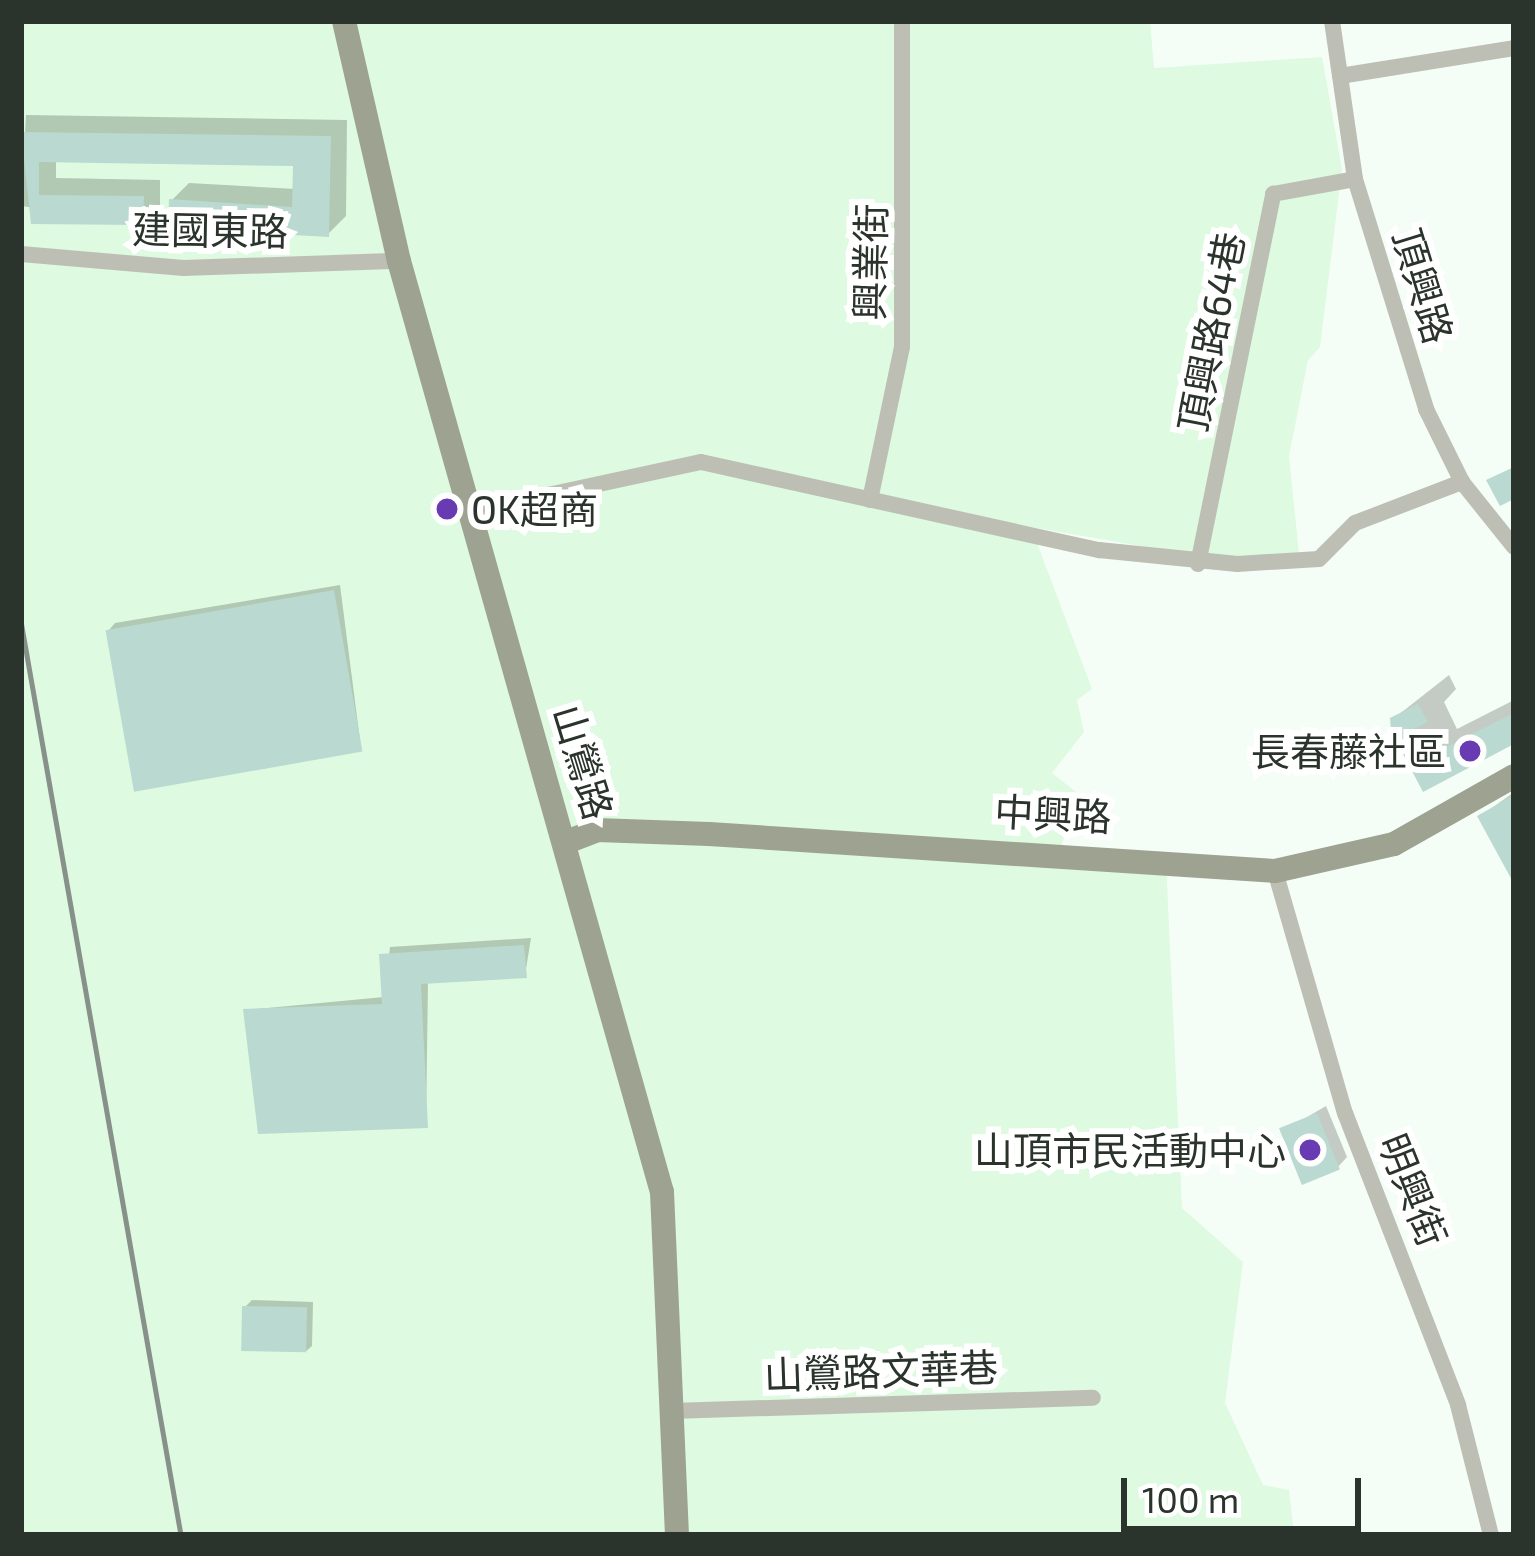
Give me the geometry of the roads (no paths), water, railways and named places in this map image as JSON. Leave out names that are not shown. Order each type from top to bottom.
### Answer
[{"type":"street","name":"山鶯路","points":[[344,21],[399,261],[569,841],[662,1192],[677,1535]]},
{"type":"street","name":"興業街","points":[[870,500],[900,379],[902,21]]},
{"type":"street","name":"頂興路","points":[[1332,21],[1355,179],[1426,409],[1462,482],[1514,547]]},
{"type":"street","points":[[1340,76],[1514,48]]},
{"type":"street","name":"頂興路64巷","points":[[1198,564],[1273,194],[1355,179]]},
{"type":"street","name":"建國東路","points":[[21,254],[183,268],[399,261]]},
{"type":"street","points":[[474,511],[701,462],[1198,564],[1319,559],[1355,523],[1462,482]]},
{"type":"street","name":"中興路","points":[[569,841],[597,830],[709,834],[1274,871],[1394,844],[1514,776]]},
{"type":"street","name":"明興街","points":[[1274,871],[1345,1113],[1458,1405],[1490,1535]]},
{"type":"street","name":"山鶯路文華巷","points":[[672,1411],[1093,1398]]},
{"type":"railway","points":[[21,621],[181,1535]]},
{"type":"place","name":"OK超商","points":[[447,509]]},
{"type":"place","name":"長春藤社區","points":[[1470,751]]},
{"type":"place","name":"山頂市民活動中心","points":[[1310,1150]]}]
